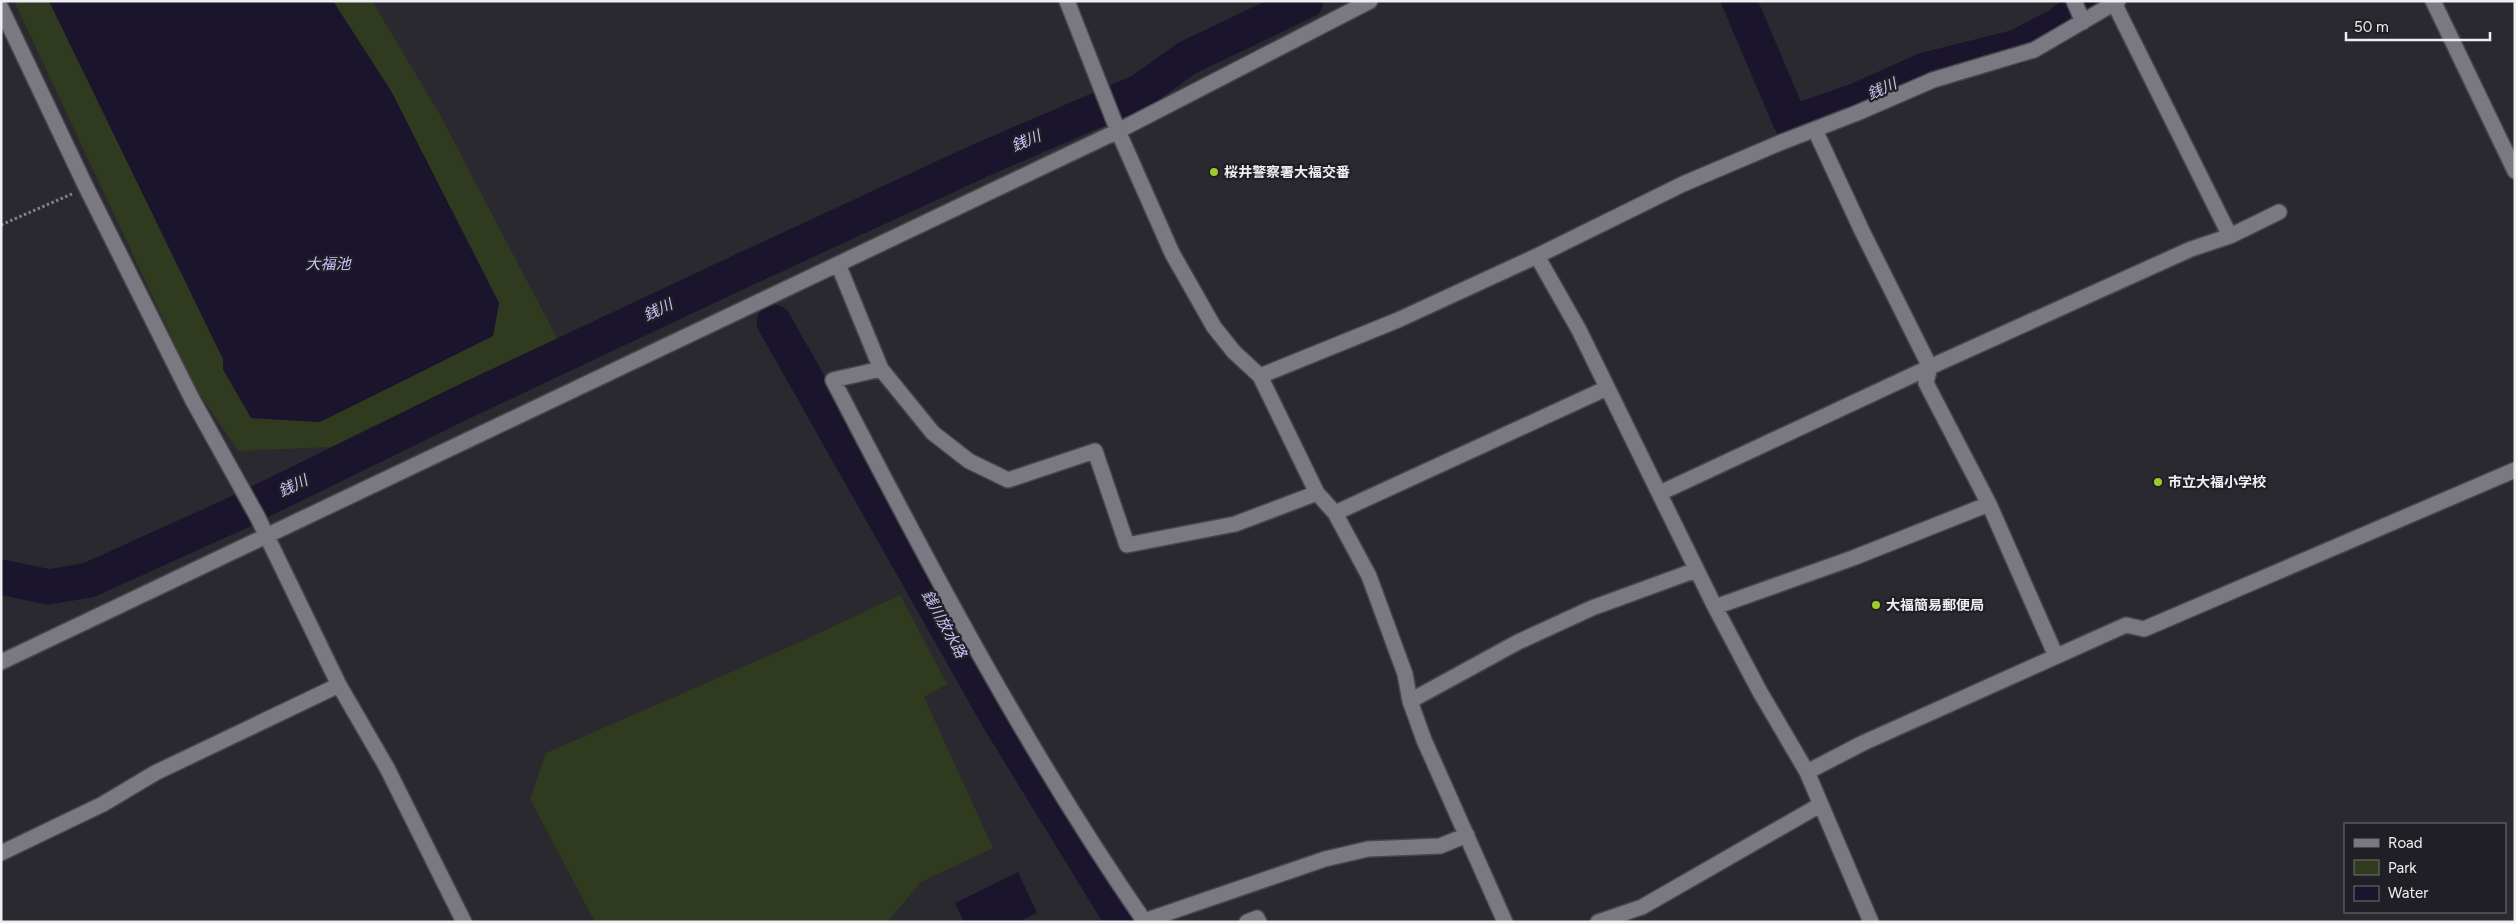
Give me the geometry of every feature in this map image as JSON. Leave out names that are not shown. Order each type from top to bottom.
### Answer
[{"type":"street","points":[[1067,1],[1111,115],[1172,253],[1214,328],[1234,352],[1260,376],[1317,492],[1335,512],[1369,576],[1404,674],[1410,701],[1424,740],[1505,922]]},
{"type":"street","points":[[1,662],[1118,131],[1370,1]]},
{"type":"street","points":[[2074,1],[2083,22]]},
{"type":"street","points":[[2433,1],[2515,171]]},
{"type":"street","points":[[1260,376],[1341,345],[1537,256],[1683,184],[1782,142],[1934,80],[2034,50],[2116,2],[2230,236]]},
{"type":"street","points":[[1,8],[86,187],[192,399],[257,516],[339,685],[388,768],[464,922]]},
{"type":"street","points":[[1815,130],[1862,231],[1930,367],[1926,383],[1989,504],[2056,656]]},
{"type":"street","points":[[1660,493],[1930,367],[2191,249],[2230,236],[2279,212]]},
{"type":"street","points":[[1537,256],[1579,330],[1715,607],[1760,692],[1807,772],[1871,922]]},
{"type":"street","points":[[838,264],[881,369],[933,433],[969,461],[1008,480],[1095,450],[1127,545],[1235,524],[1317,492]]},
{"type":"street","points":[[881,369],[833,380],[935,576],[1054,786],[1144,921],[1324,859],[1368,849],[1440,846],[1467,835]]},
{"type":"street","points":[[1335,512],[1607,388]]},
{"type":"street","points":[[1807,772],[1863,743],[2126,625],[2144,629],[2277,574],[2368,532],[2515,470]]},
{"type":"street","points":[[1715,607],[1853,558],[1989,504]]},
{"type":"street","points":[[1410,701],[1518,642],[1592,608],[1696,570]]},
{"type":"street","points":[[1,853],[103,804],[155,773],[339,685]]},
{"type":"street","points":[[1598,922],[1642,907],[1820,805]]},
{"type":"street","points":[[1247,922],[1257,918],[1259,922]]},
{"type":"path","points":[[1,225],[86,187]]},
{"type":"green space","points":[[14,1],[49,1],[223,359],[223,369],[251,418],[320,422],[493,336],[499,303],[391,91],[333,1],[372,1],[439,113],[559,342],[354,446],[238,451],[196,389]]},
{"type":"green space","points":[[900,595],[947,684],[924,697],[993,848],[921,882],[887,922],[595,922],[530,799],[546,753],[798,643]]},
{"type":"water","name":"大福池","points":[[49,1],[333,1],[391,91],[499,303],[493,336],[320,422],[251,418],[223,369],[223,359]]},
{"type":"water","points":[[1018,872],[1037,913],[1018,922],[964,922],[955,903]]},
{"type":"waterway","name":"銭川","points":[[1,577],[49,587],[89,580],[237,513],[461,403],[737,273],[979,161],[1141,91],[1187,58],[1306,1]]},
{"type":"waterway","name":"銭川","points":[[1739,1],[1791,123],[1858,100],[1925,70],[2017,47],[2057,26],[2091,1]]},
{"type":"waterway","name":"銭川放水路","points":[[774,322],[998,718],[1123,922]]},
{"type":"place","name":"桜井警察署大福交番","points":[[1214,172]]},
{"type":"place","name":"市立大福小学校","points":[[2158,482]]},
{"type":"place","name":"大福簡易郵便局","points":[[1876,605]]}]
